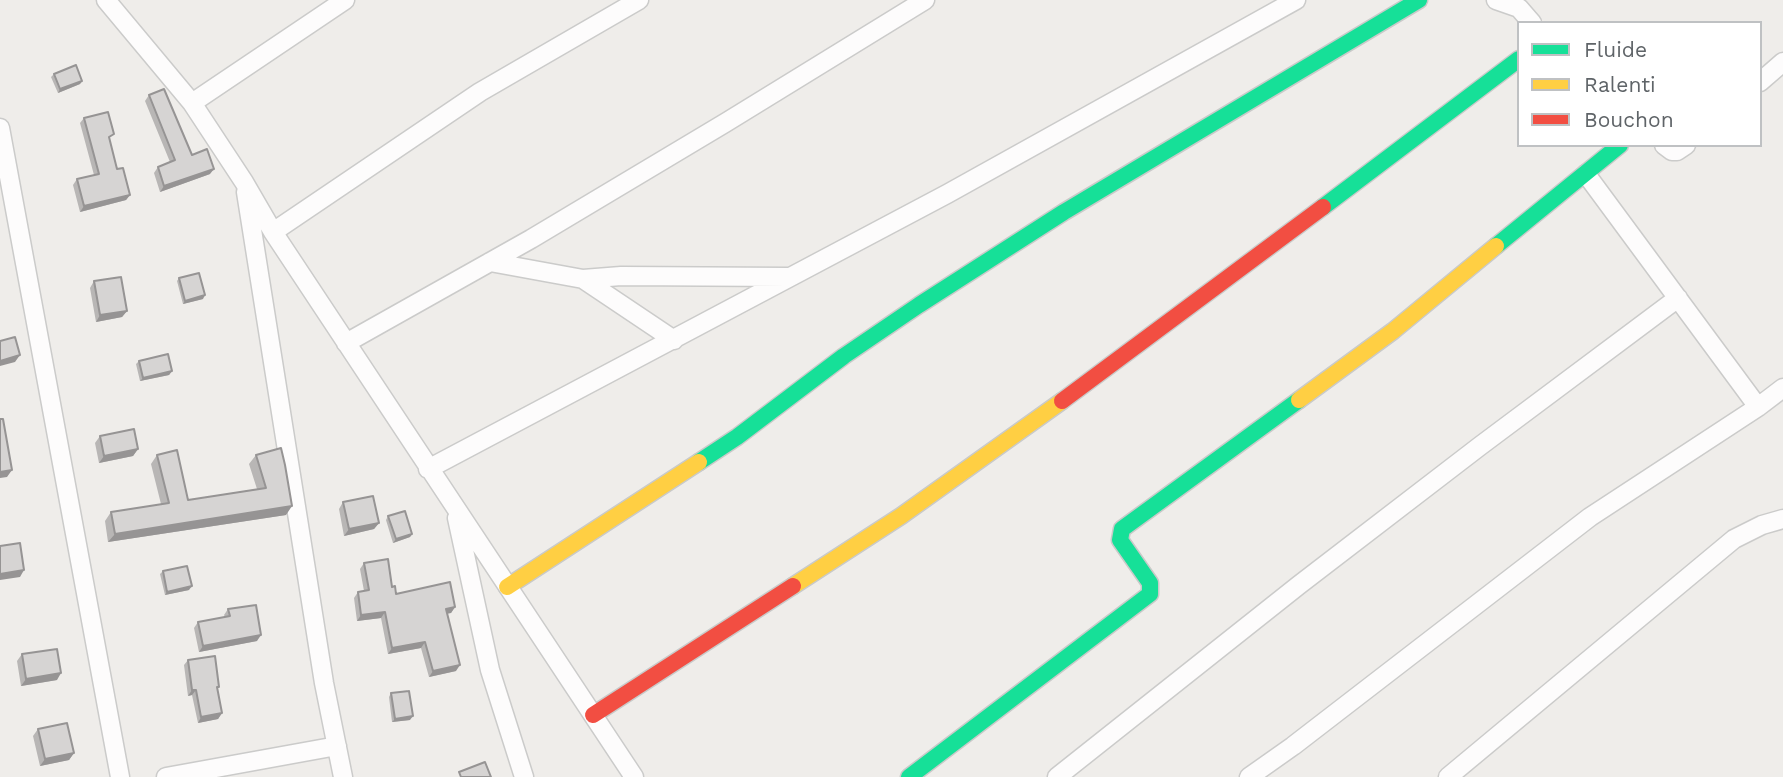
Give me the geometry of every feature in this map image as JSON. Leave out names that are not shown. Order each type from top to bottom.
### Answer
[{"type":"street","points":[[106,0],[192,103],[273,232],[634,777]]},
{"type":"street","points":[[192,103],[345,0]]},
{"type":"street","points":[[273,232],[480,92],[639,0]]},
{"type":"street","points":[[346,343],[725,124],[925,0]]},
{"type":"street","points":[[429,469],[995,168],[1296,0]]},
{"type":"street","points":[[507,587],[737,437],[844,356],[964,276],[1065,212],[1419,0]]},
{"type":"street","points":[[1496,0],[1519,8],[1530,21]]},
{"type":"street","points":[[593,715],[913,508],[1105,371],[1517,61]]},
{"type":"street","points":[[1762,80],[1783,62]]},
{"type":"street","points":[[0,128],[120,777]]},
{"type":"street","points":[[909,777],[1150,594],[1150,583],[1120,540],[1122,529],[1393,331],[1618,147]]},
{"type":"street","points":[[1667,147],[1672,151],[1683,147]]},
{"type":"street","points":[[1586,174],[1758,407]]},
{"type":"street","points":[[244,182],[324,683],[343,777]]},
{"type":"street","points":[[490,262],[583,279],[621,276],[791,277]]},
{"type":"street","points":[[583,279],[674,340]]},
{"type":"street","points":[[1057,777],[1299,585],[1678,298]]},
{"type":"street","points":[[1249,777],[1590,517],[1783,388]]},
{"type":"street","points":[[454,508],[490,670],[524,777]]},
{"type":"street","points":[[1448,777],[1734,539],[1762,525],[1783,519]]},
{"type":"street","points":[[166,777],[337,746]]},
{"type":"building","points":[[76,65],[82,81],[60,89],[54,74]]},
{"type":"building","points":[[164,89],[192,155],[207,149],[214,169],[164,186],[158,167],[175,160],[149,95]]},
{"type":"building","points":[[108,112],[114,134],[109,137],[117,169],[123,168],[130,195],[84,206],[77,179],[99,174],[84,118]]},
{"type":"building","points":[[199,273],[205,295],[185,301],[179,278]]},
{"type":"building","points":[[121,277],[127,311],[100,315],[94,281]]},
{"type":"building","points":[[15,337],[20,355],[0,361],[0,341]]},
{"type":"building","points":[[168,354],[172,371],[143,378],[139,361]]},
{"type":"building","points":[[0,419],[3,419],[12,470],[0,472]]},
{"type":"building","points":[[134,429],[138,449],[104,456],[100,436]]},
{"type":"building","points":[[281,448],[292,506],[115,534],[111,512],[169,503],[157,455],[177,450],[188,500],[266,488],[256,455]]},
{"type":"building","points":[[373,496],[379,523],[349,529],[343,502]]},
{"type":"building","points":[[405,511],[412,534],[396,539],[388,516]]},
{"type":"building","points":[[20,543],[24,570],[0,574],[0,546]]},
{"type":"building","points":[[388,559],[392,587],[395,586],[396,594],[450,582],[455,607],[446,609],[460,665],[433,671],[425,642],[392,648],[385,612],[361,615],[358,592],[369,590],[364,563]]},
{"type":"building","points":[[187,566],[192,586],[167,592],[163,571]]},
{"type":"building","points":[[256,605],[261,635],[203,646],[198,622],[230,616],[228,609]]},
{"type":"building","points":[[57,649],[61,673],[26,679],[22,654]]},
{"type":"building","points":[[215,656],[222,713],[201,717],[196,690],[192,690],[188,660]]},
{"type":"building","points":[[409,691],[413,716],[395,719],[391,693]]},
{"type":"building","points":[[67,723],[74,753],[45,759],[38,729]]},
{"type":"building","points":[[485,762],[491,777],[461,777],[459,772]]},
{"type":"traffic: fast","points":[[699,462],[919,305],[1064,212],[1419,0]]},
{"type":"traffic: fast","points":[[1323,207],[1517,61]]},
{"type":"traffic: fast","points":[[1496,246],[1618,147]]},
{"type":"traffic: fast","points":[[909,777],[1150,594],[1150,583],[1120,540],[1122,529],[1299,400]]},
{"type":"traffic: slow","points":[[1299,400],[1393,331],[1496,246]]},
{"type":"traffic: slow","points":[[793,586],[901,516],[1062,401]]},
{"type":"traffic: slow","points":[[507,587],[699,462]]},
{"type":"traffic: jam","points":[[1062,401],[1323,207]]},
{"type":"traffic: jam","points":[[593,715],[793,586]]}]
